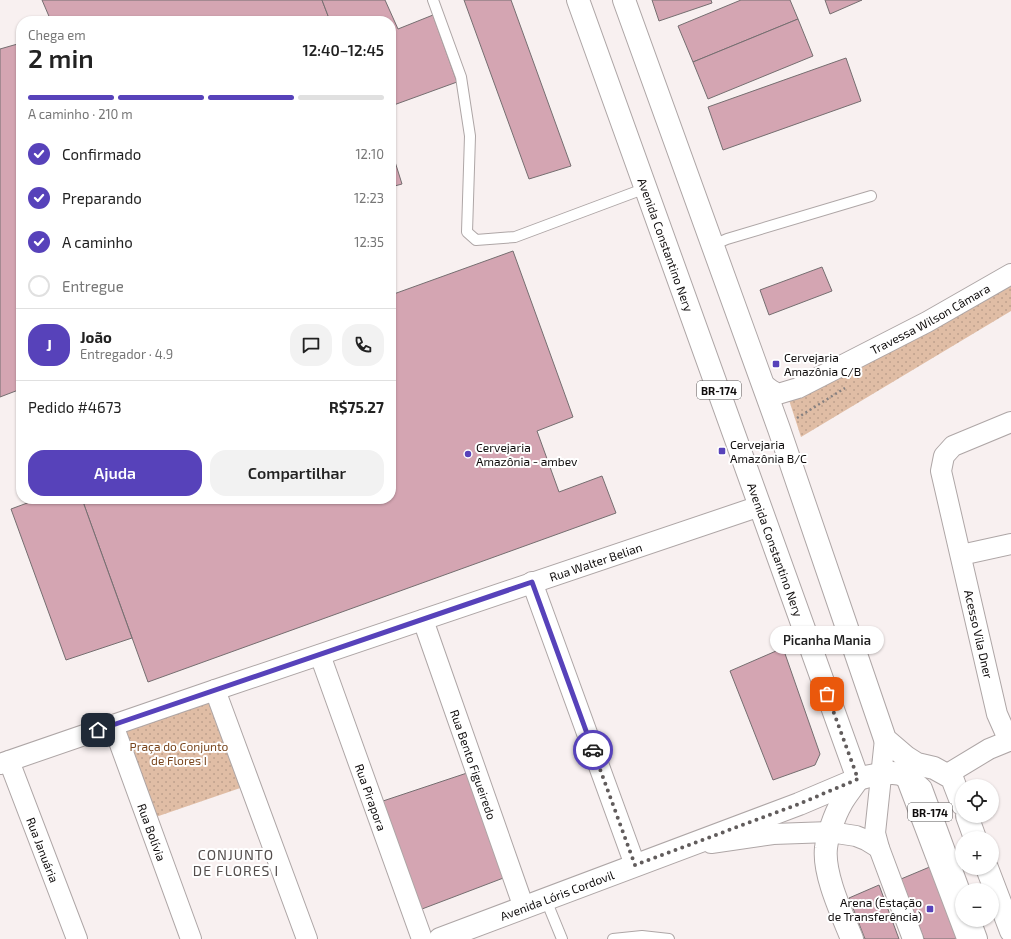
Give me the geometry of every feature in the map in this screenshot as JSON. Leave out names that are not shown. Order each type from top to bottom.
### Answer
[{"type":"main road","name":"Avenida Constantino Nery","points":[[578,0],[858,779]]},
{"type":"main road","points":[[624,0],[763,384],[885,739],[906,757],[917,764],[934,768],[952,778],[955,786]]},
{"type":"main road","name":"Avenida Lóris Cordovil","points":[[440,939],[799,804],[858,779],[893,768]]},
{"type":"main road","name":"BR-174","points":[[893,768],[921,789],[956,883]]},
{"type":"main road","points":[[852,939],[827,868],[826,848],[830,832],[841,804],[858,779]]},
{"type":"main road","points":[[990,875],[1011,932]]},
{"type":"main road","points":[[972,927],[976,939]]},
{"type":"street","name":"Travessa Wilson Câmara","points":[[763,384],[778,394],[798,388],[927,322],[1011,274]]},
{"type":"street","name":"Acesso Vila Dner","points":[[946,775],[989,749],[1010,742],[1004,711],[961,555],[941,471],[944,456],[953,446],[1011,422]]},
{"type":"street","name":"Rua Walter Belian","points":[[4,763],[215,690],[320,656],[532,582],[760,506]]},
{"type":"street","points":[[961,555],[1011,544]]},
{"type":"street","points":[[532,582],[635,865]]},
{"type":"street","name":"Rua Bento Figueiredo","points":[[423,620],[524,908]]},
{"type":"street","name":"Rua Pirapora","points":[[320,656],[422,939]]},
{"type":"street","points":[[215,690],[307,939]]},
{"type":"street","name":"Rua Bolívia","points":[[113,725],[191,939]]},
{"type":"street","points":[[885,739],[893,768],[875,832],[879,848],[913,939]]},
{"type":"street","name":"Rua Januária","points":[[4,763],[76,939]]},
{"type":"street","name":"Avenida Lóris Cordovil","points":[[674,850],[733,839],[773,834],[830,832],[856,836],[879,848]]},
{"type":"lane","points":[[433,0],[460,77],[470,136],[467,232],[476,240],[515,236],[646,188]]},
{"type":"lane","points":[[712,245],[727,239],[871,196]]},
{"type":"lane","points":[[893,768],[962,939]]},
{"type":"lane","points":[[546,900],[562,939]]},
{"type":"lane","points":[[613,939],[642,936],[669,939]]},
{"type":"green space","points":[[1011,280],[1011,311],[801,437],[789,400]]},
{"type":"green space","name":"Praça do Conjunto de Flores I","points":[[208,684],[249,785],[147,820],[109,719]]},
{"type":"building","points":[[42,0],[322,0],[328,16],[49,16]]},
{"type":"building","points":[[322,0],[385,0],[392,16],[328,16]]},
{"type":"building","points":[[464,0],[511,0],[571,166],[529,179]]},
{"type":"building","points":[[652,0],[711,0],[712,3],[659,21]]},
{"type":"building","points":[[741,0],[790,0],[798,19],[693,62],[678,26]]},
{"type":"building","points":[[825,0],[862,0],[830,14]]},
{"type":"building","points":[[433,15],[457,82],[396,104],[396,25],[398,29]]},
{"type":"building","points":[[798,19],[813,56],[708,99],[693,62]]},
{"type":"building","points":[[16,44],[16,391],[0,397],[0,49]]},
{"type":"building","points":[[846,58],[861,101],[723,150],[708,107]]},
{"type":"building","points":[[396,165],[402,184],[396,186]]},
{"type":"building","name":"Cervejaria Amazônia - ambev","points":[[513,251],[573,417],[537,431],[559,492],[602,476],[616,513],[148,682],[84,504],[396,504],[396,293]]},
{"type":"building","points":[[822,267],[832,291],[769,315],[760,290]]},
{"type":"building","points":[[24,504],[84,504],[132,638],[66,660],[11,509]]},
{"type":"building","points":[[783,648],[820,754],[815,765],[773,780],[730,671]]},
{"type":"building","points":[[467,773],[506,877],[422,909],[380,802]]},
{"type":"building","name":"Arena (Estação de Transferência)","points":[[932,866],[959,939],[924,939],[901,879]]},
{"type":"building","name":"Arena (Estação de Transferência)","points":[[879,885],[899,939],[865,939],[849,898]]},
{"type":"way so far","points":[[593,750],[635,865],[799,804],[858,779],[827,694]]},
{"type":"place","name":"Cervejaria Amazônia C/B","points":[[776,364]]},
{"type":"place","name":"Cervejaria Amazônia B/C","points":[[722,451]]},
{"type":"place","name":"Cervejaria Amazônia - ambev","points":[[468,454]]},
{"type":"place","name":"Picanha Mania","points":[[827,694]]},
{"type":"place","name":"Arena (Estação de Transferência)","points":[[930,909]]},
{"type":"district","name":"CONJUNTO DE FLORES I","points":[[236,862]]},
{"type":"route","points":[[98,730],[320,656],[532,582],[593,750]]}]
